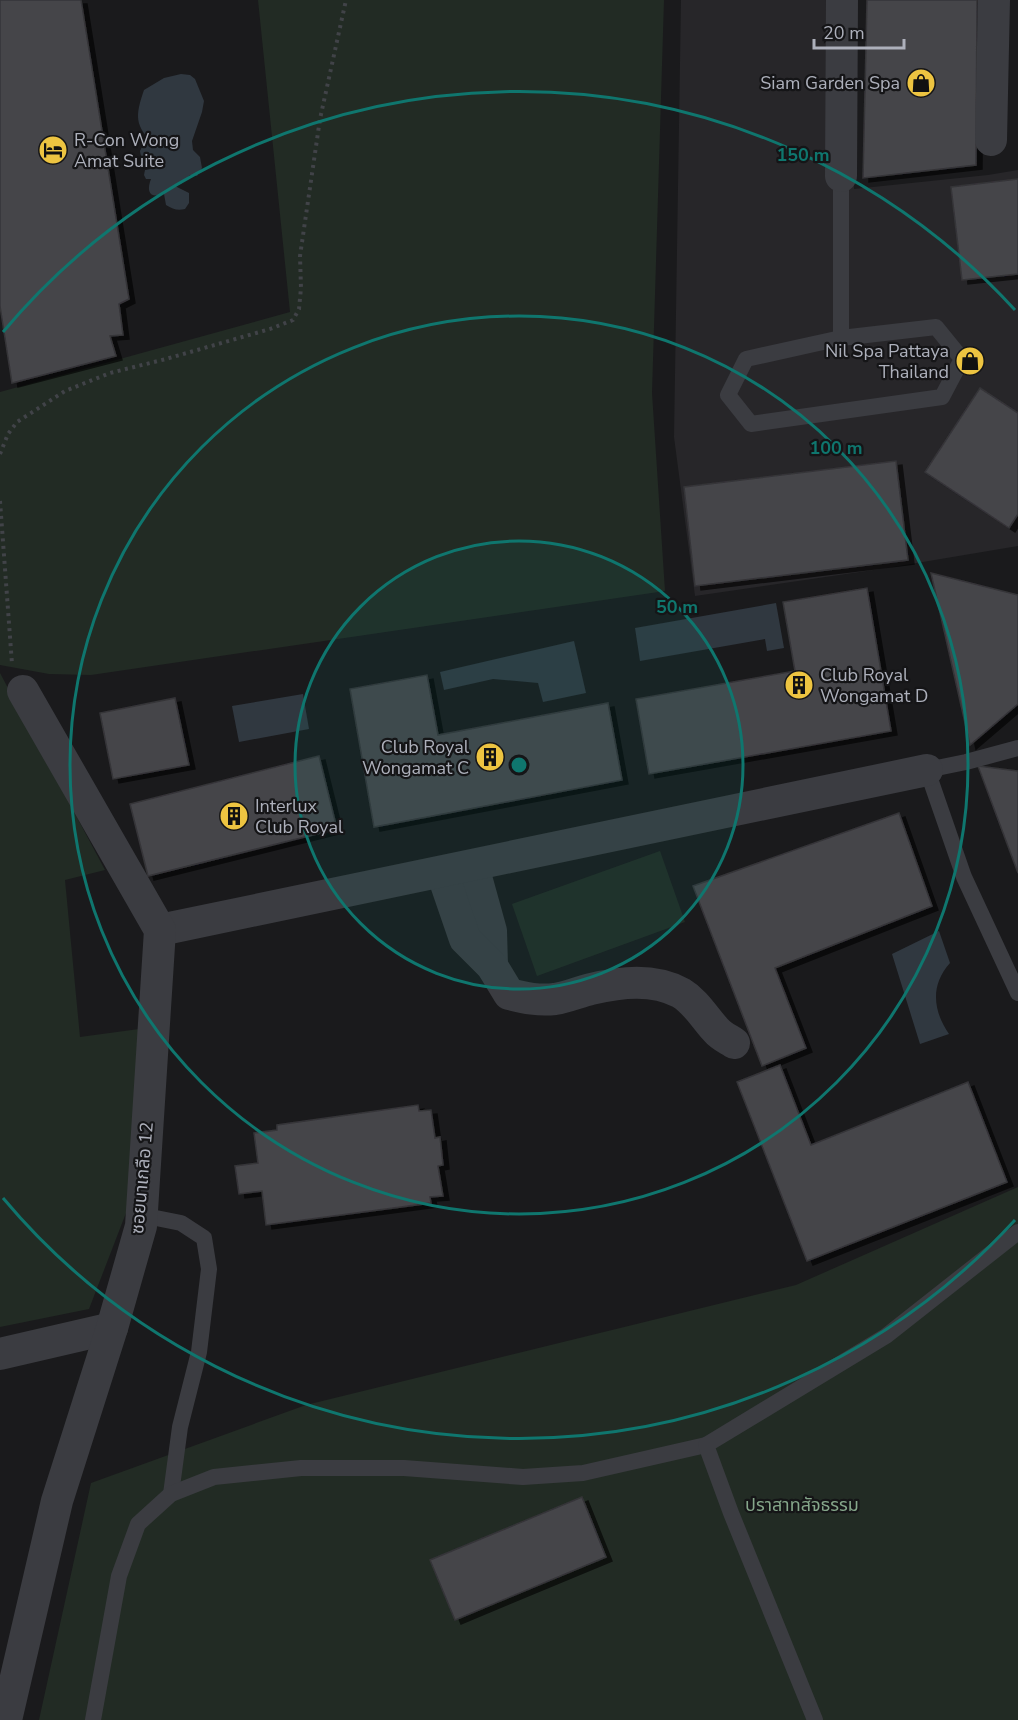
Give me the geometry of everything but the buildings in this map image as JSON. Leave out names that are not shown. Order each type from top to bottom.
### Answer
[{"type":"street","points":[[841,176],[842,0]]},
{"type":"street","points":[[991,140],[994,0]]},
{"type":"street","points":[[23,691],[160,930],[927,770]]},
{"type":"street","points":[[473,866],[491,931],[492,966]]},
{"type":"street","points":[[442,872],[465,939],[492,966],[509,994],[535,1000],[555,999],[594,988],[629,983],[652,983],[681,994],[692,1002],[715,1029],[734,1043]]},
{"type":"street","name":"ซอยนาเกลือ 12","points":[[6,1720],[57,1501],[112,1328],[141,1226],[160,930]]},
{"type":"street","points":[[0,1354],[112,1328]]},
{"type":"lane","points":[[841,176],[841,338]]},
{"type":"lane","points":[[936,327],[962,359],[942,397],[751,424],[728,395],[746,359],[841,338],[936,327]]},
{"type":"lane","points":[[1018,748],[927,770],[964,877],[1018,993]]},
{"type":"lane","points":[[141,1215],[181,1223],[204,1238],[209,1269],[199,1352],[180,1427],[171,1494]]},
{"type":"lane","points":[[93,1720],[119,1576],[138,1524],[171,1494],[214,1478],[301,1468],[405,1468],[522,1477],[583,1473],[706,1445],[886,1336],[1018,1232]]},
{"type":"lane","points":[[706,1445],[731,1513],[815,1720]]},
{"type":"path","points":[[0,453],[8,434],[17,422],[65,391],[110,373],[270,329],[293,320],[299,309],[300,256],[320,119],[346,0]]},
{"type":"path","points":[[0,501],[11,661],[14,679],[23,691]]},
{"type":"shaded area","points":[[681,0],[856,0],[854,189],[1018,170],[1018,546],[695,596],[674,437]]},
{"type":"shaded area","points":[[181,74],[190,75],[195,79],[204,101],[192,141],[193,150],[200,157],[202,168],[197,176],[190,175],[181,184],[175,186],[189,193],[189,203],[185,209],[180,210],[166,205],[164,194],[155,196],[149,191],[151,179],[146,179],[144,175],[145,170],[151,169],[150,163],[143,159],[140,151],[143,145],[151,141],[141,129],[138,111],[144,90],[164,78]]},
{"type":"shaded area","points":[[776,603],[784,648],[767,651],[765,639],[640,661],[635,628]]},
{"type":"shaded area","points":[[574,641],[586,693],[543,702],[538,683],[493,679],[444,690],[440,672]]},
{"type":"shaded area","points":[[303,694],[309,729],[239,742],[232,706]]},
{"type":"shaded area","points":[[939,931],[950,963],[939,980],[936,998],[940,1016],[949,1034],[920,1044],[892,954]]},
{"type":"green space","points":[[258,0],[664,0],[652,393],[665,591],[91,675],[49,674],[0,665],[0,392],[290,312]]},
{"type":"green space","points":[[0,673],[105,870],[65,880],[80,1037],[139,1029],[136,1187],[89,1309],[0,1327]]},
{"type":"green space","points":[[660,851],[685,922],[537,976],[512,904]]},
{"type":"green space","name":"ปราสาทสัจธรรม","points":[[1018,1187],[1018,1720],[39,1720],[91,1483],[306,1405],[796,1285]]},
{"type":"place","name":"Siam Garden Spa","points":[[921,83]]},
{"type":"place","name":"R-Con Wong Amat Suite","points":[[53,150]]},
{"type":"place","name":"Nil Spa Pattaya Thailand","points":[[970,361]]},
{"type":"place","name":"Club Royal Wongamat D","points":[[799,685]]},
{"type":"place","name":"Club Royal Wongamat C","points":[[490,757]]},
{"type":"place","name":"Interlux Club Royal","points":[[234,816]]}]
